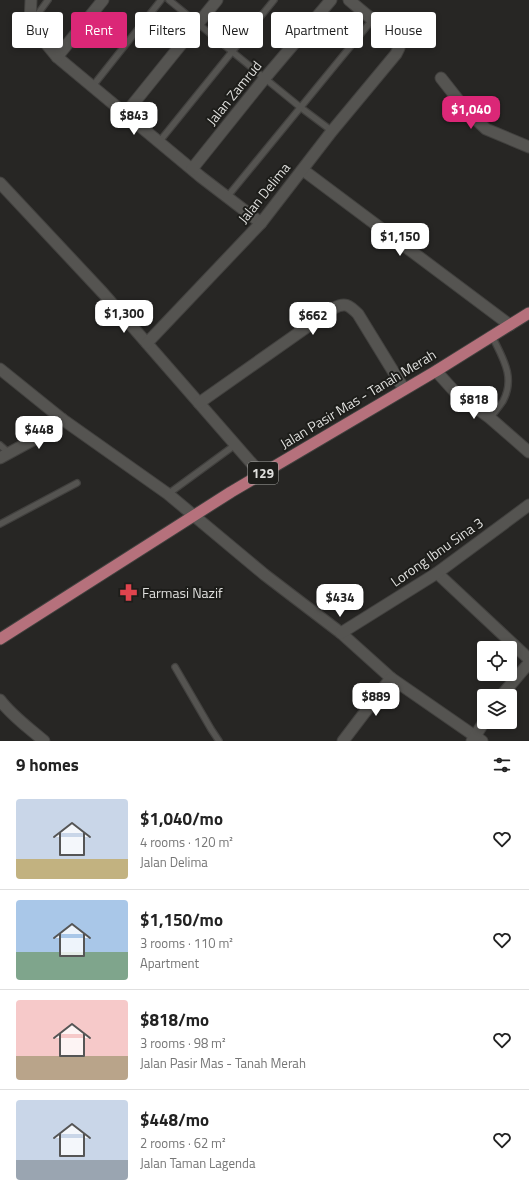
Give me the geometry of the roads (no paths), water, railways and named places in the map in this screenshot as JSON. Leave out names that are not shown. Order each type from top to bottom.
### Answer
[{"type":"main road","name":"Jalan Pasir Mas - Tanah Merah","points":[[0,639],[261,474],[436,371],[529,313]]},
{"type":"street","points":[[30,12],[31,0]]},
{"type":"street","points":[[57,57],[102,0]]},
{"type":"street","points":[[200,21],[217,0]]},
{"type":"street","name":"Jalan Zamrud","points":[[192,169],[265,78],[331,0]]},
{"type":"street","points":[[349,0],[371,17]]},
{"type":"street","points":[[50,48],[57,57],[92,87],[261,223]]},
{"type":"street","points":[[125,114],[179,48]]},
{"type":"street","name":"Jalan Delima","points":[[147,344],[261,223],[332,131],[396,54],[399,48]]},
{"type":"street","points":[[441,78],[467,111],[486,129],[529,147]]},
{"type":"street","points":[[303,170],[510,325]]},
{"type":"street","points":[[0,183],[103,293],[261,474]]},
{"type":"street","points":[[199,403],[340,305],[349,306],[358,314],[404,390]]},
{"type":"street","points":[[0,369],[62,419],[168,494],[266,575],[341,633],[391,678],[476,739],[481,729]]},
{"type":"street","points":[[436,371],[455,392],[490,418],[529,452]]},
{"type":"street","points":[[5,455],[33,440],[62,419]]},
{"type":"street","name":"Lorong Ibnu Sina 3","points":[[341,633],[437,573],[529,505]]},
{"type":"street","points":[[437,573],[529,659]]},
{"type":"street","points":[[508,689],[529,663]]},
{"type":"street","points":[[343,741],[391,678]]},
{"type":"street","points":[[0,700],[5,707],[44,741]]},
{"type":"lane","points":[[39,12],[48,0]]},
{"type":"lane","points":[[92,87],[161,0]]},
{"type":"lane","points":[[169,0],[184,12]]},
{"type":"lane","points":[[159,142],[231,51],[274,0]]},
{"type":"lane","points":[[227,197],[371,21]]},
{"type":"lane","points":[[200,26],[300,107],[332,131]]},
{"type":"lane","points":[[490,418],[503,401],[508,390],[509,379],[506,365],[492,336]]},
{"type":"lane","points":[[168,494],[235,445]]},
{"type":"lane","points":[[0,446],[5,455]]},
{"type":"lane","points":[[0,524],[77,483]]},
{"type":"lane","points":[[175,667],[219,741]]},
{"type":"place","name":"Farmasi Nazif","points":[[129,593]]}]
